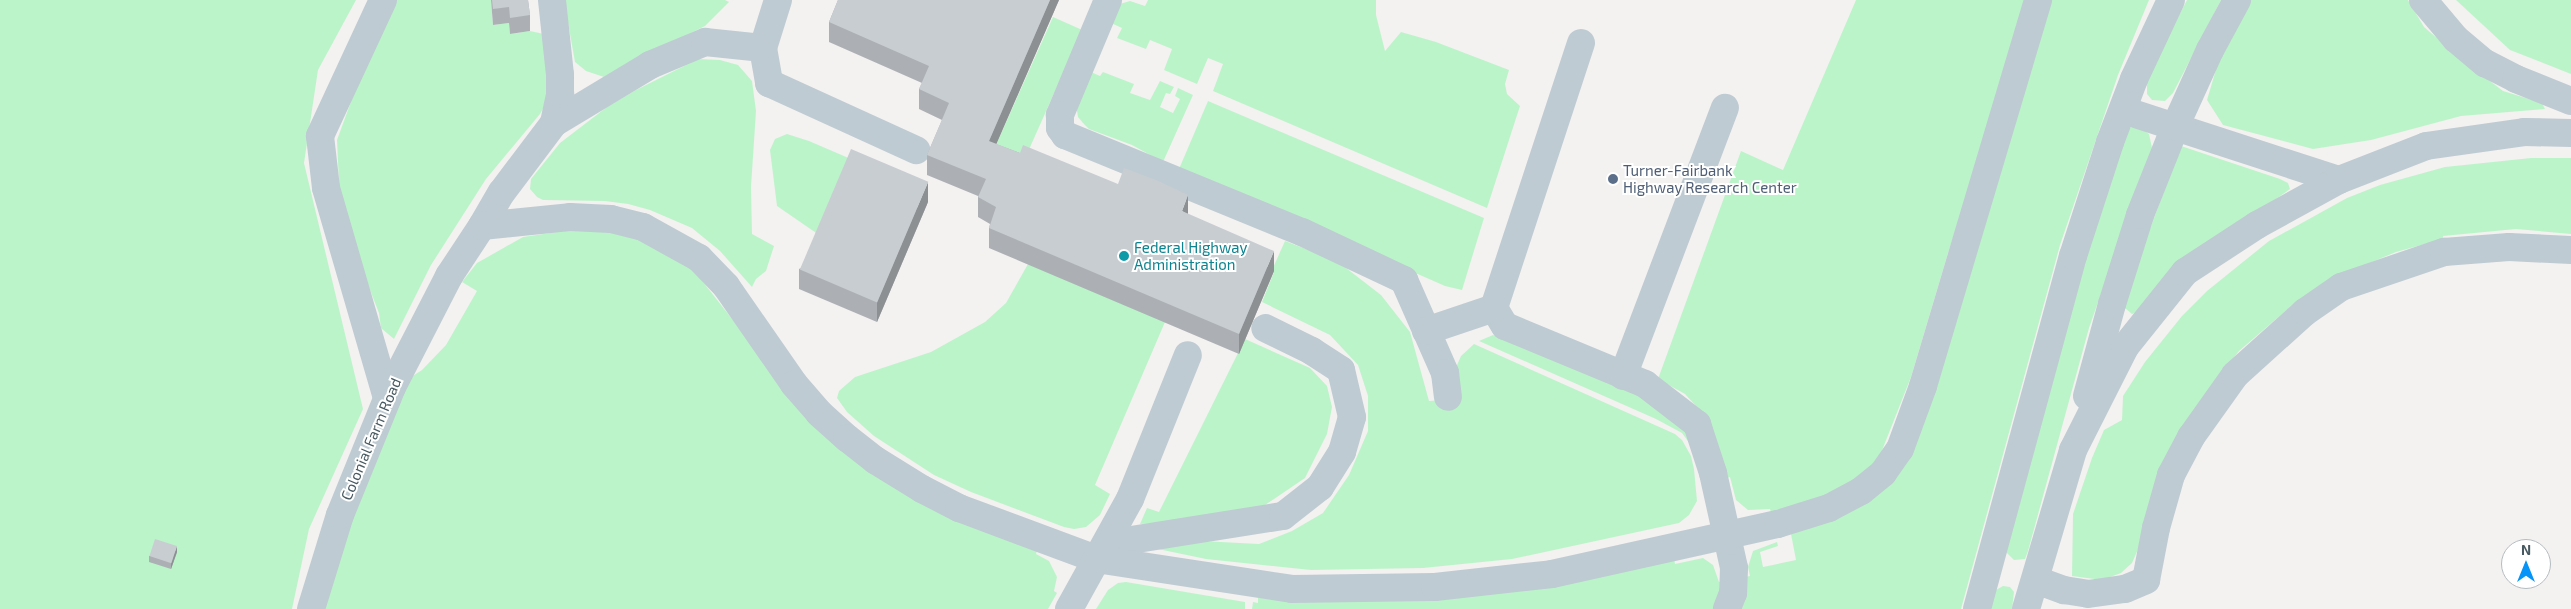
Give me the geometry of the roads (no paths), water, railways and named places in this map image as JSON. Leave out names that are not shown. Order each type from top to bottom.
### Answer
[{"type":"street","points":[[383,0],[320,136],[326,188],[387,398]]},
{"type":"street","points":[[552,0],[560,94],[554,124]]},
{"type":"street","points":[[778,0],[763,48],[769,84],[916,150]]},
{"type":"street","points":[[1108,0],[1060,115],[1060,128],[1065,135],[1302,232],[1404,280],[1445,373],[1448,398]]},
{"type":"street","points":[[482,226],[570,217],[611,219],[643,227],[668,239],[699,258],[726,286],[794,384],[833,426],[875,460],[922,489],[959,508],[1096,559],[1292,589],[1436,587],[1552,574],[1778,524],[1829,508],[1862,491],[1883,473],[1900,449],[1923,386],[2038,0]]},
{"type":"street","points":[[1977,609],[2073,256],[2123,110],[2155,33],[2172,0]]},
{"type":"street","points":[[2026,609],[2036,580],[2112,304],[2140,214],[2175,127],[2210,50],[2237,0]]},
{"type":"street","points":[[2424,0],[2456,39],[2485,63],[2516,79],[2571,100]]},
{"type":"street","points":[[554,124],[650,66],[705,42],[763,48]]},
{"type":"street","points":[[1581,43],[1494,308],[1505,326],[1645,384],[1697,424],[1713,473],[1734,568],[1733,594],[1727,609]]},
{"type":"street","points":[[1623,376],[1725,108]]},
{"type":"street","points":[[2123,110],[2339,180]]},
{"type":"street","name":"Colonial Farm Road","points":[[311,609],[340,515],[387,398],[449,276],[513,176],[554,124]]},
{"type":"street","points":[[2072,450],[2126,347],[2185,272],[2257,225],[2339,180],[2426,146],[2524,132],[2571,133]]},
{"type":"street","points":[[2036,580],[2064,590],[2088,594],[2125,589],[2146,580],[2156,528],[2171,476],[2192,437],[2236,375],[2305,312],[2341,287],[2444,252],[2509,247],[2571,250]]},
{"type":"street","points":[[1426,330],[1494,308]]},
{"type":"street","points":[[1096,559],[1131,540],[1156,535],[1203,531],[1283,516],[1320,487],[1342,452],[1352,417],[1341,370],[1312,351],[1265,328]]},
{"type":"street","points":[[1069,609],[1130,499],[1188,355]]},
{"type":"place","name":"Turner-Fairbank Highway Research Center","points":[[1613,179]]},
{"type":"place","name":"Federal Highway Administration","points":[[1124,256]]}]
